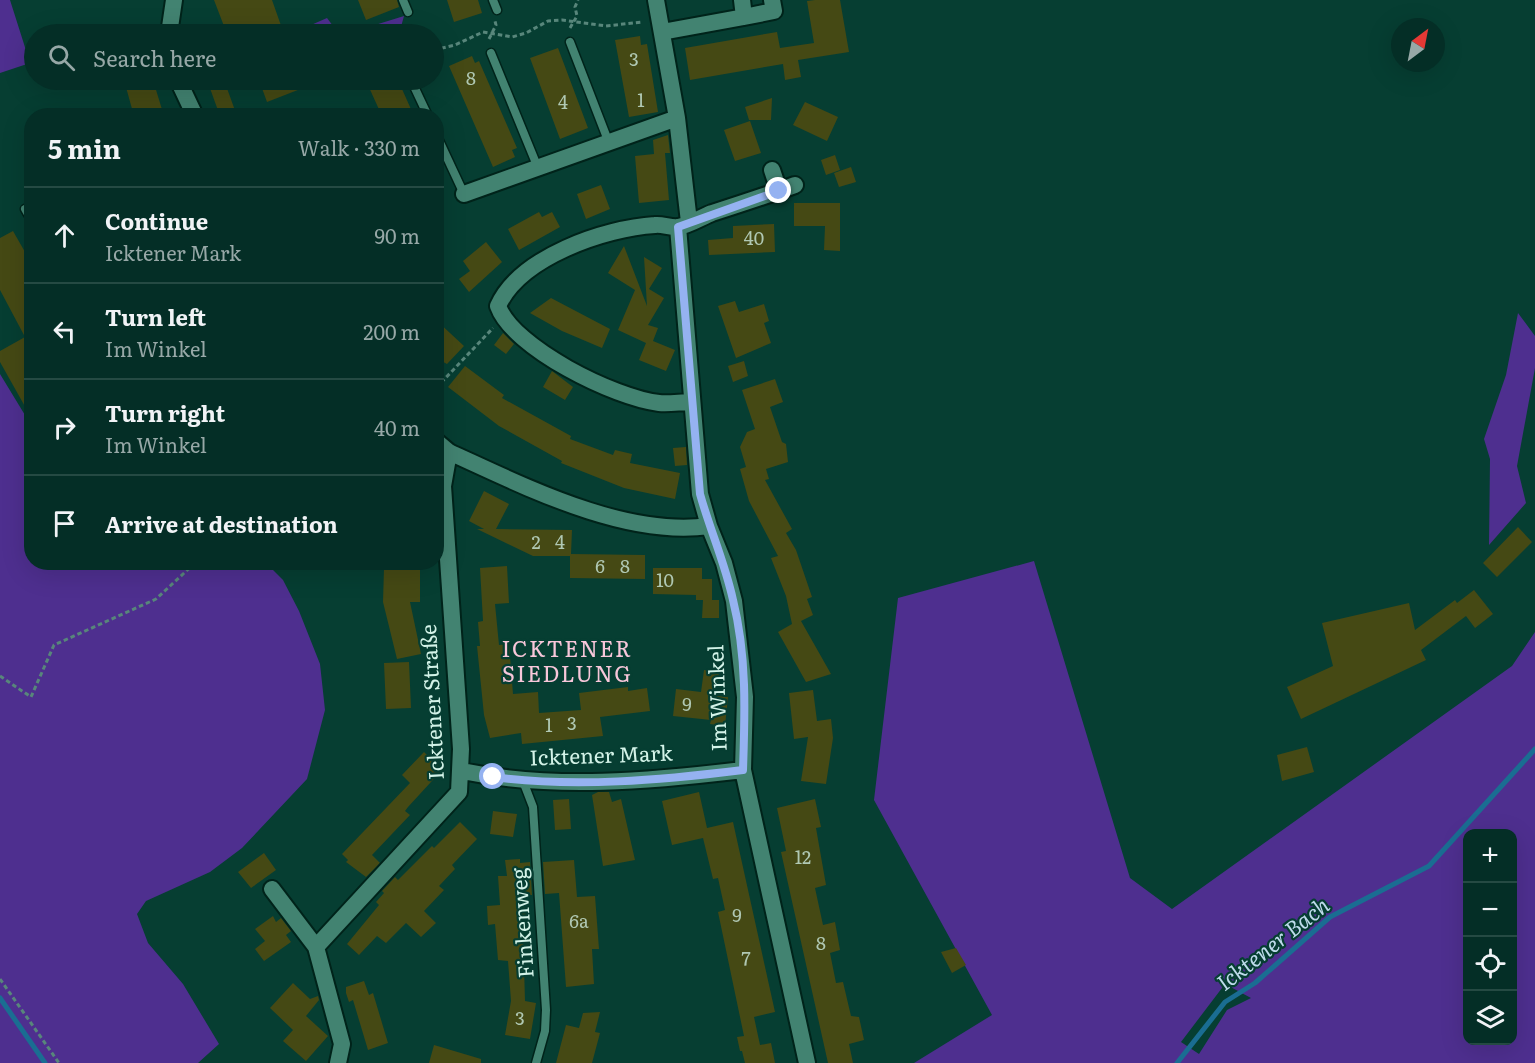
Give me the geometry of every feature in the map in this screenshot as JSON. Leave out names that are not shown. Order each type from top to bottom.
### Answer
[{"type":"street","points":[[170,24],[174,0]]},
{"type":"street","name":"Im Winkel","points":[[657,0],[677,118],[691,402],[700,494],[734,601],[743,661],[745,721],[743,770],[807,1063]]},
{"type":"street","points":[[661,26],[743,8],[774,11],[772,0]]},
{"type":"street","points":[[183,90],[191,108]]},
{"type":"street","points":[[464,194],[677,118]]},
{"type":"street","points":[[772,170],[779,191]]},
{"type":"street","points":[[691,402],[660,403],[637,399],[574,373],[528,341],[502,318],[498,306],[504,292],[527,269],[550,255],[630,229],[683,224],[795,185]]},
{"type":"street","points":[[444,446],[554,499],[586,510],[669,527],[709,526]]},
{"type":"street","name":"Icktener Straße","points":[[316,947],[459,792],[462,771],[444,501]]},
{"type":"street","name":"Icktener Mark","points":[[462,771],[524,781],[609,781],[743,770]]},
{"type":"street","points":[[272,889],[316,947],[342,1044],[338,1063]]},
{"type":"lane","points":[[403,0],[408,12]]},
{"type":"lane","points":[[493,0],[497,10]]},
{"type":"lane","points":[[570,42],[609,143]]},
{"type":"lane","points":[[492,53],[538,168]]},
{"type":"lane","points":[[416,90],[424,108]]},
{"type":"lane","points":[[444,151],[464,194]]},
{"type":"lane","name":"Finkenweg","points":[[524,781],[533,807],[546,1010],[545,1031],[536,1063]]},
{"type":"path","points":[[570,42],[565,35],[575,22],[578,0]]},
{"type":"path","points":[[492,53],[486,46],[496,25],[494,16],[497,10]]},
{"type":"path","points":[[444,48],[483,32],[512,37],[526,33],[548,21],[606,26],[661,26]]},
{"type":"path","points":[[444,380],[502,318]]},
{"type":"path","points":[[0,676],[31,697],[54,645],[156,599],[187,570]]},
{"type":"path","points":[[0,980],[58,1063]]},
{"type":"shaded area","points":[[0,0],[10,0],[24,44],[24,65],[0,73]]},
{"type":"shaded area","points":[[404,16],[402,24],[378,24]]},
{"type":"shaded area","points":[[327,18],[332,24],[313,24]]},
{"type":"shaded area","points":[[1518,313],[1535,336],[1535,368],[1517,466],[1526,503],[1489,545],[1490,459],[1484,439],[1506,375]]},
{"type":"shaded area","points":[[0,374],[24,413],[24,570],[273,570],[283,580],[299,611],[320,664],[325,710],[307,779],[242,848],[210,872],[146,901],[137,914],[148,943],[183,984],[219,1044],[198,1063],[0,1063]]},
{"type":"shaded area","points":[[1034,561],[1130,878],[1172,909],[1512,666],[1535,632],[1535,1063],[914,1063],[992,1015],[874,800],[898,598]],"holes":[[[1225,984],[1251,998],[1227,1010],[1199,1054],[1181,1042]]]},
{"type":"building","points":[[214,0],[272,0],[280,24],[223,24]]},
{"type":"building","points":[[358,0],[397,0],[399,7],[366,20]]},
{"type":"building","points":[[447,0],[478,0],[482,13],[454,22]]},
{"type":"building","points":[[840,0],[849,52],[798,60],[801,77],[785,80],[783,64],[690,80],[685,48],[777,32],[780,48],[814,43],[807,1]]},
{"type":"building","points":[[640,36],[641,45],[647,44],[658,112],[629,117],[615,40]]},
{"type":"building","points":[[558,48],[588,128],[560,139],[530,58]]},
{"type":"building","points":[[472,56],[475,63],[479,61],[517,148],[512,150],[515,157],[493,167],[449,66]]},
{"type":"building","points":[[127,90],[156,90],[162,108],[132,108]]},
{"type":"building","points":[[211,90],[228,90],[234,108],[217,108]]},
{"type":"building","points":[[263,90],[298,90],[267,102]]},
{"type":"building","points":[[370,90],[402,90],[410,108],[378,108]]},
{"type":"building","points":[[772,98],[771,120],[749,120],[745,107]]},
{"type":"building","points":[[805,102],[838,117],[827,141],[793,125]]},
{"type":"building","points":[[750,121],[761,153],[735,161],[724,130]]},
{"type":"building","points":[[668,135],[670,153],[665,153],[669,200],[639,203],[635,156],[654,154],[653,140]]},
{"type":"building","points":[[835,155],[840,170],[826,175],[821,160]]},
{"type":"building","points":[[851,167],[856,182],[839,187],[834,173]]},
{"type":"building","points":[[601,185],[610,209],[586,219],[577,194]]},
{"type":"building","points":[[794,203],[840,203],[840,251],[824,250],[825,226],[794,226]]},
{"type":"building","points":[[539,212],[542,217],[552,212],[560,227],[519,250],[508,229]]},
{"type":"building","points":[[774,224],[775,252],[709,255],[708,240],[733,238],[733,226]]},
{"type":"building","points":[[13,231],[24,250],[24,335],[0,290],[0,238]]},
{"type":"building","points":[[486,242],[502,262],[469,292],[459,279],[470,271],[463,261]]},
{"type":"building","points":[[624,246],[647,306],[644,257],[662,268],[649,289],[664,298],[648,325],[658,328],[653,341],[675,350],[666,371],[639,360],[646,343],[618,330],[635,290],[608,273]]},
{"type":"building","points":[[551,298],[610,329],[602,348],[562,331],[530,313]]},
{"type":"building","points":[[735,301],[739,312],[764,304],[769,321],[764,323],[771,343],[736,358],[718,306]]},
{"type":"building","points":[[444,327],[464,346],[447,364],[444,362]]},
{"type":"building","points":[[503,333],[514,344],[506,354],[494,345]]},
{"type":"building","points":[[24,338],[24,405],[0,362],[0,351]]},
{"type":"building","points":[[744,361],[748,376],[733,382],[728,366]]},
{"type":"building","points":[[465,366],[504,395],[502,398],[571,436],[570,439],[613,455],[615,450],[632,454],[630,463],[680,473],[675,499],[624,488],[561,463],[562,461],[499,426],[448,387]]},
{"type":"building","points":[[552,371],[573,387],[565,400],[543,387]]},
{"type":"building","points":[[775,379],[783,402],[770,407],[782,442],[786,444],[788,462],[766,469],[769,479],[765,480],[792,529],[786,533],[796,550],[812,597],[807,599],[813,615],[801,621],[831,674],[806,682],[778,632],[792,624],[786,596],[771,558],[778,556],[749,501],[740,469],[746,467],[740,447],[747,432],[755,429],[742,390]]},
{"type":"building","points":[[686,447],[687,465],[675,466],[673,448]]},
{"type":"building","points":[[484,491],[509,504],[496,529],[572,530],[571,554],[645,555],[645,579],[570,578],[570,556],[533,556],[477,529],[484,529],[469,521]]},
{"type":"building","points":[[1518,527],[1532,542],[1497,577],[1483,563]]},
{"type":"building","points":[[507,566],[509,603],[495,604],[499,645],[509,644],[513,694],[538,692],[539,713],[581,710],[579,693],[628,687],[628,691],[647,688],[650,711],[600,717],[603,736],[522,744],[521,733],[490,738],[484,715],[477,646],[480,646],[478,622],[483,621],[480,568]]},
{"type":"building","points":[[653,568],[702,568],[702,579],[712,579],[712,600],[719,600],[719,618],[702,618],[703,600],[696,600],[696,595],[653,594]]},
{"type":"building","points":[[384,570],[420,570],[420,602],[410,602],[421,654],[397,659],[383,602]]},
{"type":"building","points":[[1474,590],[1493,614],[1475,628],[1466,616],[1421,650],[1426,660],[1301,719],[1287,687],[1333,666],[1322,623],[1409,603],[1415,630],[1455,600],[1457,603]]},
{"type":"building","points":[[409,662],[411,708],[386,709],[384,663]]},
{"type":"building","points":[[704,670],[719,672],[716,696],[728,697],[725,726],[710,724],[711,720],[673,716],[676,689],[701,692]]},
{"type":"building","points":[[813,690],[817,721],[831,719],[833,738],[826,784],[801,781],[808,737],[794,739],[789,693]]},
{"type":"building","points":[[1307,747],[1314,772],[1282,781],[1277,755]]},
{"type":"building","points":[[424,752],[442,770],[405,811],[410,815],[372,855],[380,863],[366,877],[346,862],[348,860],[342,854],[410,783],[402,775]]},
{"type":"building","points":[[598,792],[609,792],[612,802],[621,799],[635,860],[603,866],[592,795]]},
{"type":"building","points":[[699,792],[707,828],[733,822],[775,1012],[754,1017],[760,1045],[771,1043],[775,1063],[745,1063],[742,1051],[740,1051],[737,1037],[744,1036],[718,912],[725,910],[718,878],[713,879],[703,838],[672,845],[662,801]]},
{"type":"building","points":[[569,799],[571,829],[555,830],[553,800]]},
{"type":"building","points":[[815,799],[821,827],[816,828],[826,885],[815,888],[823,925],[835,922],[840,950],[830,953],[836,983],[843,982],[851,1016],[859,1017],[864,1040],[849,1044],[853,1063],[828,1063],[781,852],[786,851],[777,808]]},
{"type":"building","points":[[493,811],[517,814],[513,837],[490,834]]},
{"type":"building","points":[[460,822],[477,839],[452,865],[455,869],[439,886],[444,890],[424,911],[436,923],[421,937],[406,923],[386,943],[377,936],[359,955],[347,944],[379,905],[376,902],[384,893],[382,891],[395,877],[398,880]]},
{"type":"building","points":[[264,853],[276,870],[251,888],[238,872]]},
{"type":"building","points":[[520,859],[520,863],[530,862],[532,895],[524,895],[526,922],[524,922],[523,931],[525,1001],[536,1003],[530,1039],[505,1035],[511,1001],[508,961],[498,960],[495,924],[488,925],[487,906],[500,905],[498,876],[507,876],[505,860]]},
{"type":"building","points":[[574,860],[577,897],[595,896],[599,949],[592,949],[594,984],[566,987],[559,893],[545,894],[543,862]]},
{"type":"building","points":[[273,916],[276,922],[281,918],[291,931],[286,935],[291,942],[264,961],[255,949],[265,941],[255,929]]},
{"type":"building","points":[[956,948],[966,965],[952,973],[941,952]]},
{"type":"building","points":[[364,981],[369,995],[373,993],[388,1043],[368,1050],[353,1000],[349,1002],[346,993],[346,987]]},
{"type":"building","points":[[293,983],[310,999],[318,996],[319,1000],[306,1016],[328,1036],[306,1061],[283,1041],[293,1030],[270,1008]]},
{"type":"building","points":[[600,1012],[595,1032],[600,1033],[592,1063],[556,1063],[566,1025],[579,1028],[583,1013]]},
{"type":"building","points":[[434,1045],[481,1059],[481,1063],[429,1063]]},
{"type":"waterway","name":"Icktener Bach","points":[[1177,1063],[1225,1002],[1255,983],[1330,917],[1429,866],[1535,749]]},
{"type":"waterway","name":"Icktener Bach","points":[[0,998],[45,1063]]},
{"type":"district","name":"ICKTENER SIEDLUNG","points":[[567,662]]},
{"type":"route","points":[[493,777],[524,781],[609,781],[743,770],[745,721],[743,661],[734,601],[724,563],[709,526],[700,494],[678,227],[779,191]]}]
